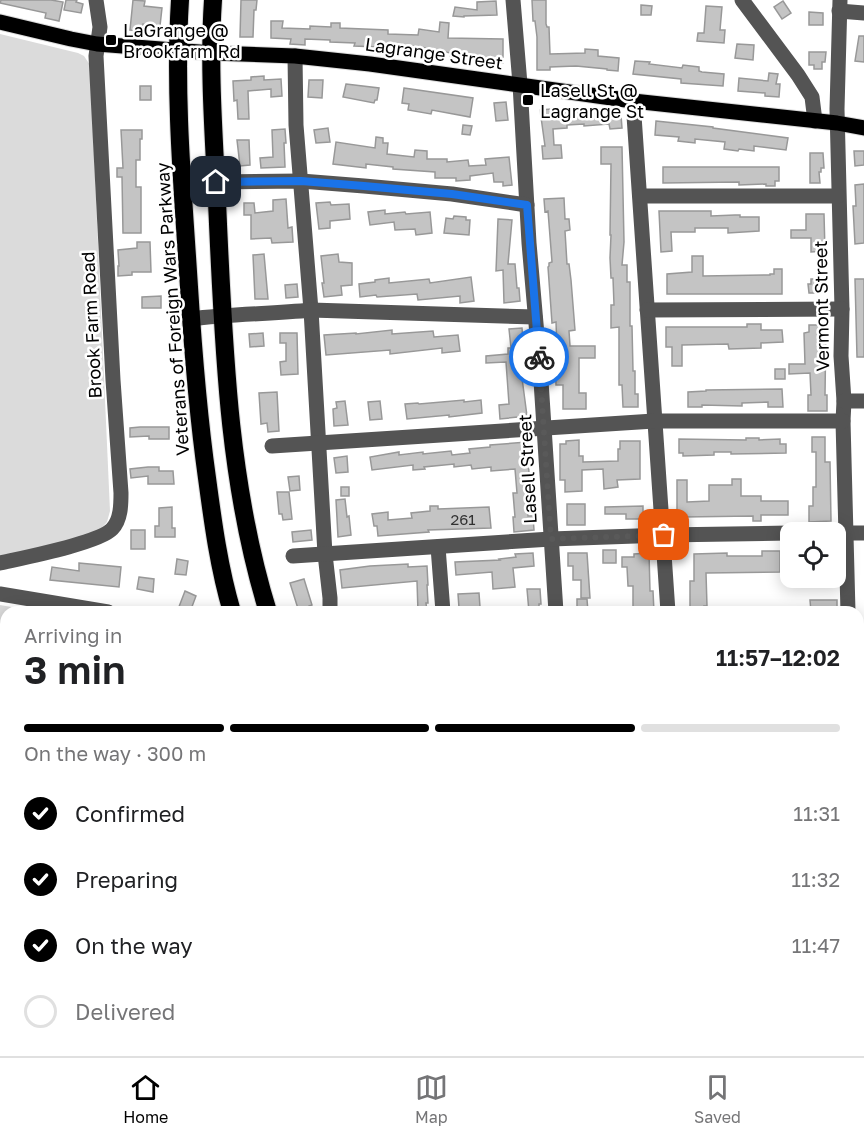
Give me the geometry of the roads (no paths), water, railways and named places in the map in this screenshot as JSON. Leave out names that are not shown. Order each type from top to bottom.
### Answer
[{"type":"highway","name":"Veterans of Foreign Wars Parkway","points":[[180,0],[178,50],[182,174],[198,409],[220,565],[230,606]]},
{"type":"highway","points":[[213,0],[212,53],[216,182],[229,404],[251,550],[265,606]]},
{"type":"main road","name":"Lagrange Street","points":[[0,22],[97,44],[212,53],[295,56],[370,64],[633,100],[864,128]]},
{"type":"street","name":"Brook Farm Road","points":[[0,563],[95,539],[115,526],[119,514],[121,493],[96,56],[100,22],[96,0]]},
{"type":"street","name":"Lasell Street","points":[[513,0],[556,606]]},
{"type":"street","points":[[741,0],[812,97],[815,121]]},
{"type":"street","points":[[839,6],[864,13]]},
{"type":"street","name":"Vermont Street","points":[[839,6],[837,123],[842,309],[841,356],[844,401],[841,522]]},
{"type":"street","points":[[295,56],[296,125],[311,310],[330,606]]},
{"type":"street","points":[[633,100],[668,606]]},
{"type":"street","points":[[216,182],[301,181],[452,194],[527,205]]},
{"type":"street","points":[[640,196],[838,196]]},
{"type":"street","points":[[647,310],[842,309]]},
{"type":"street","points":[[191,319],[311,310],[535,317]]},
{"type":"street","points":[[844,401],[864,401]]},
{"type":"street","points":[[272,446],[654,421],[843,421]]},
{"type":"street","points":[[293,556],[551,539],[780,533]]},
{"type":"street","points":[[846,533],[864,533]]},
{"type":"street","points":[[438,547],[443,606]]},
{"type":"street","name":"Vermont Street","points":[[846,588],[847,606]]},
{"type":"street","points":[[0,594],[72,606]]},
{"type":"place","name":"LaGrange @ Brookfarm Rd","points":[[111,40]]},
{"type":"place","name":"Lasell St @ Lagrange St","points":[[528,100]]}]
